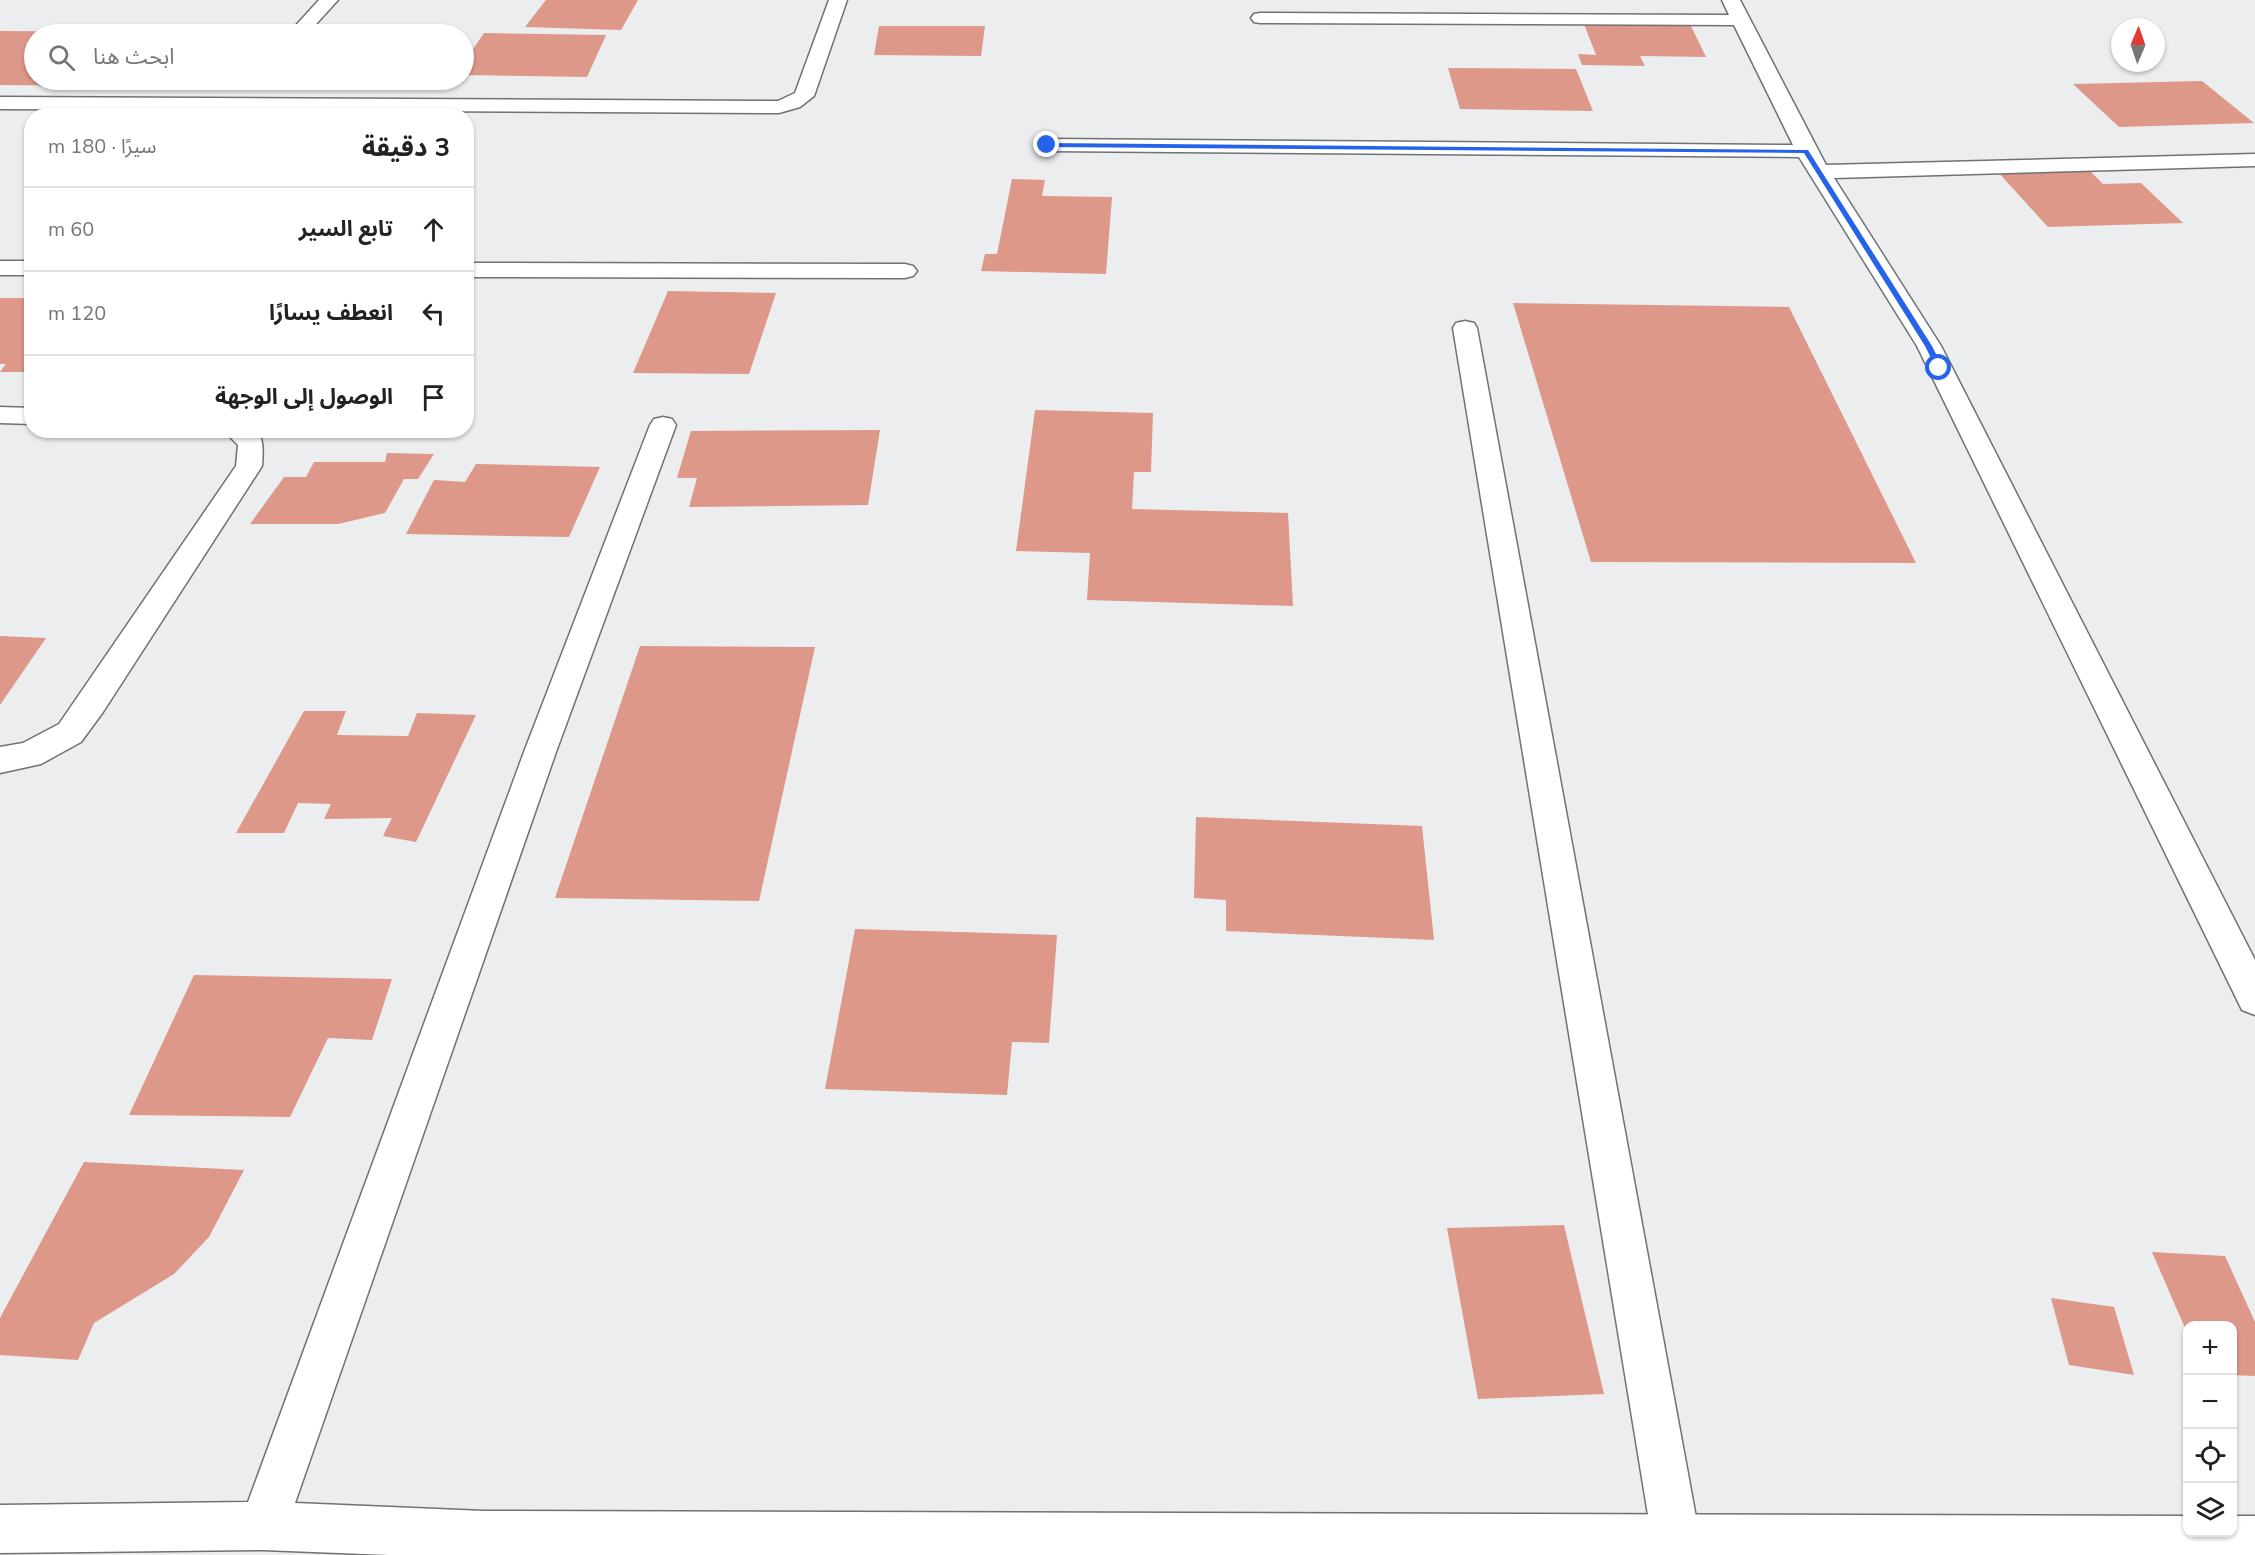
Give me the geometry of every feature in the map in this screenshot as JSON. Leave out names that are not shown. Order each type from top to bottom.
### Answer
[{"type":"street","points":[[306,24],[329,0]]},
{"type":"street","points":[[474,109],[779,107],[793,103],[804,96],[838,0]]},
{"type":"street","points":[[1260,18],[1736,10],[1812,161],[1929,346],[2255,998]]},
{"type":"street","points":[[227,108],[244,90]]},
{"type":"street","points":[[0,103],[140,108]]},
{"type":"street","points":[[1047,145],[1812,161],[2255,160]]},
{"type":"street","points":[[0,268],[24,268]]},
{"type":"street","points":[[474,270],[905,271]]},
{"type":"street","points":[[1465,328],[1676,1539]]},
{"type":"street","points":[[0,415],[24,416]]},
{"type":"street","points":[[263,1526],[540,752],[663,425]]},
{"type":"street","points":[[0,760],[29,755],[70,733],[249,466],[250,442],[245,438]]},
{"type":"street","points":[[0,1529],[263,1526],[482,1545],[1212,1546],[1676,1539],[2255,1540]]},
{"type":"building","points":[[546,0],[638,0],[621,30],[525,27]]},
{"type":"building","points":[[1584,24],[1691,26],[1706,57],[1640,56],[1645,66],[1582,65],[1578,54],[1596,55]]},
{"type":"building","points":[[879,26],[985,26],[981,56],[874,55]]},
{"type":"building","points":[[0,31],[24,31],[24,85],[0,85]]},
{"type":"building","points":[[484,33],[606,35],[587,77],[474,75],[474,48]]},
{"type":"building","points":[[1448,68],[1576,69],[1593,111],[1460,109]]},
{"type":"building","points":[[2202,81],[2254,123],[2119,127],[2073,84]]},
{"type":"building","points":[[2088,169],[2103,184],[2141,183],[2183,223],[2048,227],[1997,171]]},
{"type":"building","points":[[1012,179],[1045,180],[1042,196],[1112,197],[1106,274],[981,271],[985,254],[997,254]]},
{"type":"building","points":[[668,291],[776,293],[749,374],[633,373]]},
{"type":"building","points":[[0,298],[24,298],[24,372],[0,372],[6,364],[0,364]]},
{"type":"building","points":[[1513,303],[1789,307],[1916,563],[1591,562]]},
{"type":"building","points":[[1035,410],[1153,413],[1151,472],[1134,472],[1132,509],[1288,513],[1293,606],[1087,600],[1090,553],[1016,551]]},
{"type":"building","points":[[880,430],[868,505],[689,507],[697,478],[677,478],[691,431]]},
{"type":"building","points":[[387,453],[434,454],[418,479],[404,479],[385,513],[338,524],[250,524],[284,477],[306,477],[314,462],[385,462]]},
{"type":"building","points":[[476,464],[600,467],[569,537],[406,534],[434,480],[465,482]]},
{"type":"building","points":[[0,636],[46,638],[0,705]]},
{"type":"building","points":[[640,646],[815,647],[759,901],[555,898]]},
{"type":"building","points":[[304,711],[346,711],[337,735],[408,736],[417,713],[476,715],[416,842],[383,836],[392,818],[324,819],[331,804],[298,803],[284,833],[236,833]]},
{"type":"building","points":[[1196,817],[1422,826],[1434,940],[1226,931],[1226,900],[1194,898]]},
{"type":"building","points":[[855,929],[1057,935],[1049,1043],[1012,1042],[1007,1095],[825,1089]]},
{"type":"building","points":[[194,975],[392,979],[372,1040],[328,1038],[290,1117],[129,1115]]},
{"type":"building","points":[[84,1162],[244,1170],[209,1237],[174,1274],[94,1323],[78,1360],[0,1355],[0,1318]]},
{"type":"building","points":[[1564,1225],[1604,1394],[1478,1399],[1447,1228]]},
{"type":"building","points":[[2152,1252],[2225,1256],[2255,1322],[2255,1376],[2237,1375],[2237,1321],[2183,1321],[2183,1323]]},
{"type":"building","points":[[2051,1298],[2114,1307],[2134,1375],[2069,1365]]},
{"type":"route","points":[[1047,145],[1806,151],[1929,346],[1939,368]]}]
